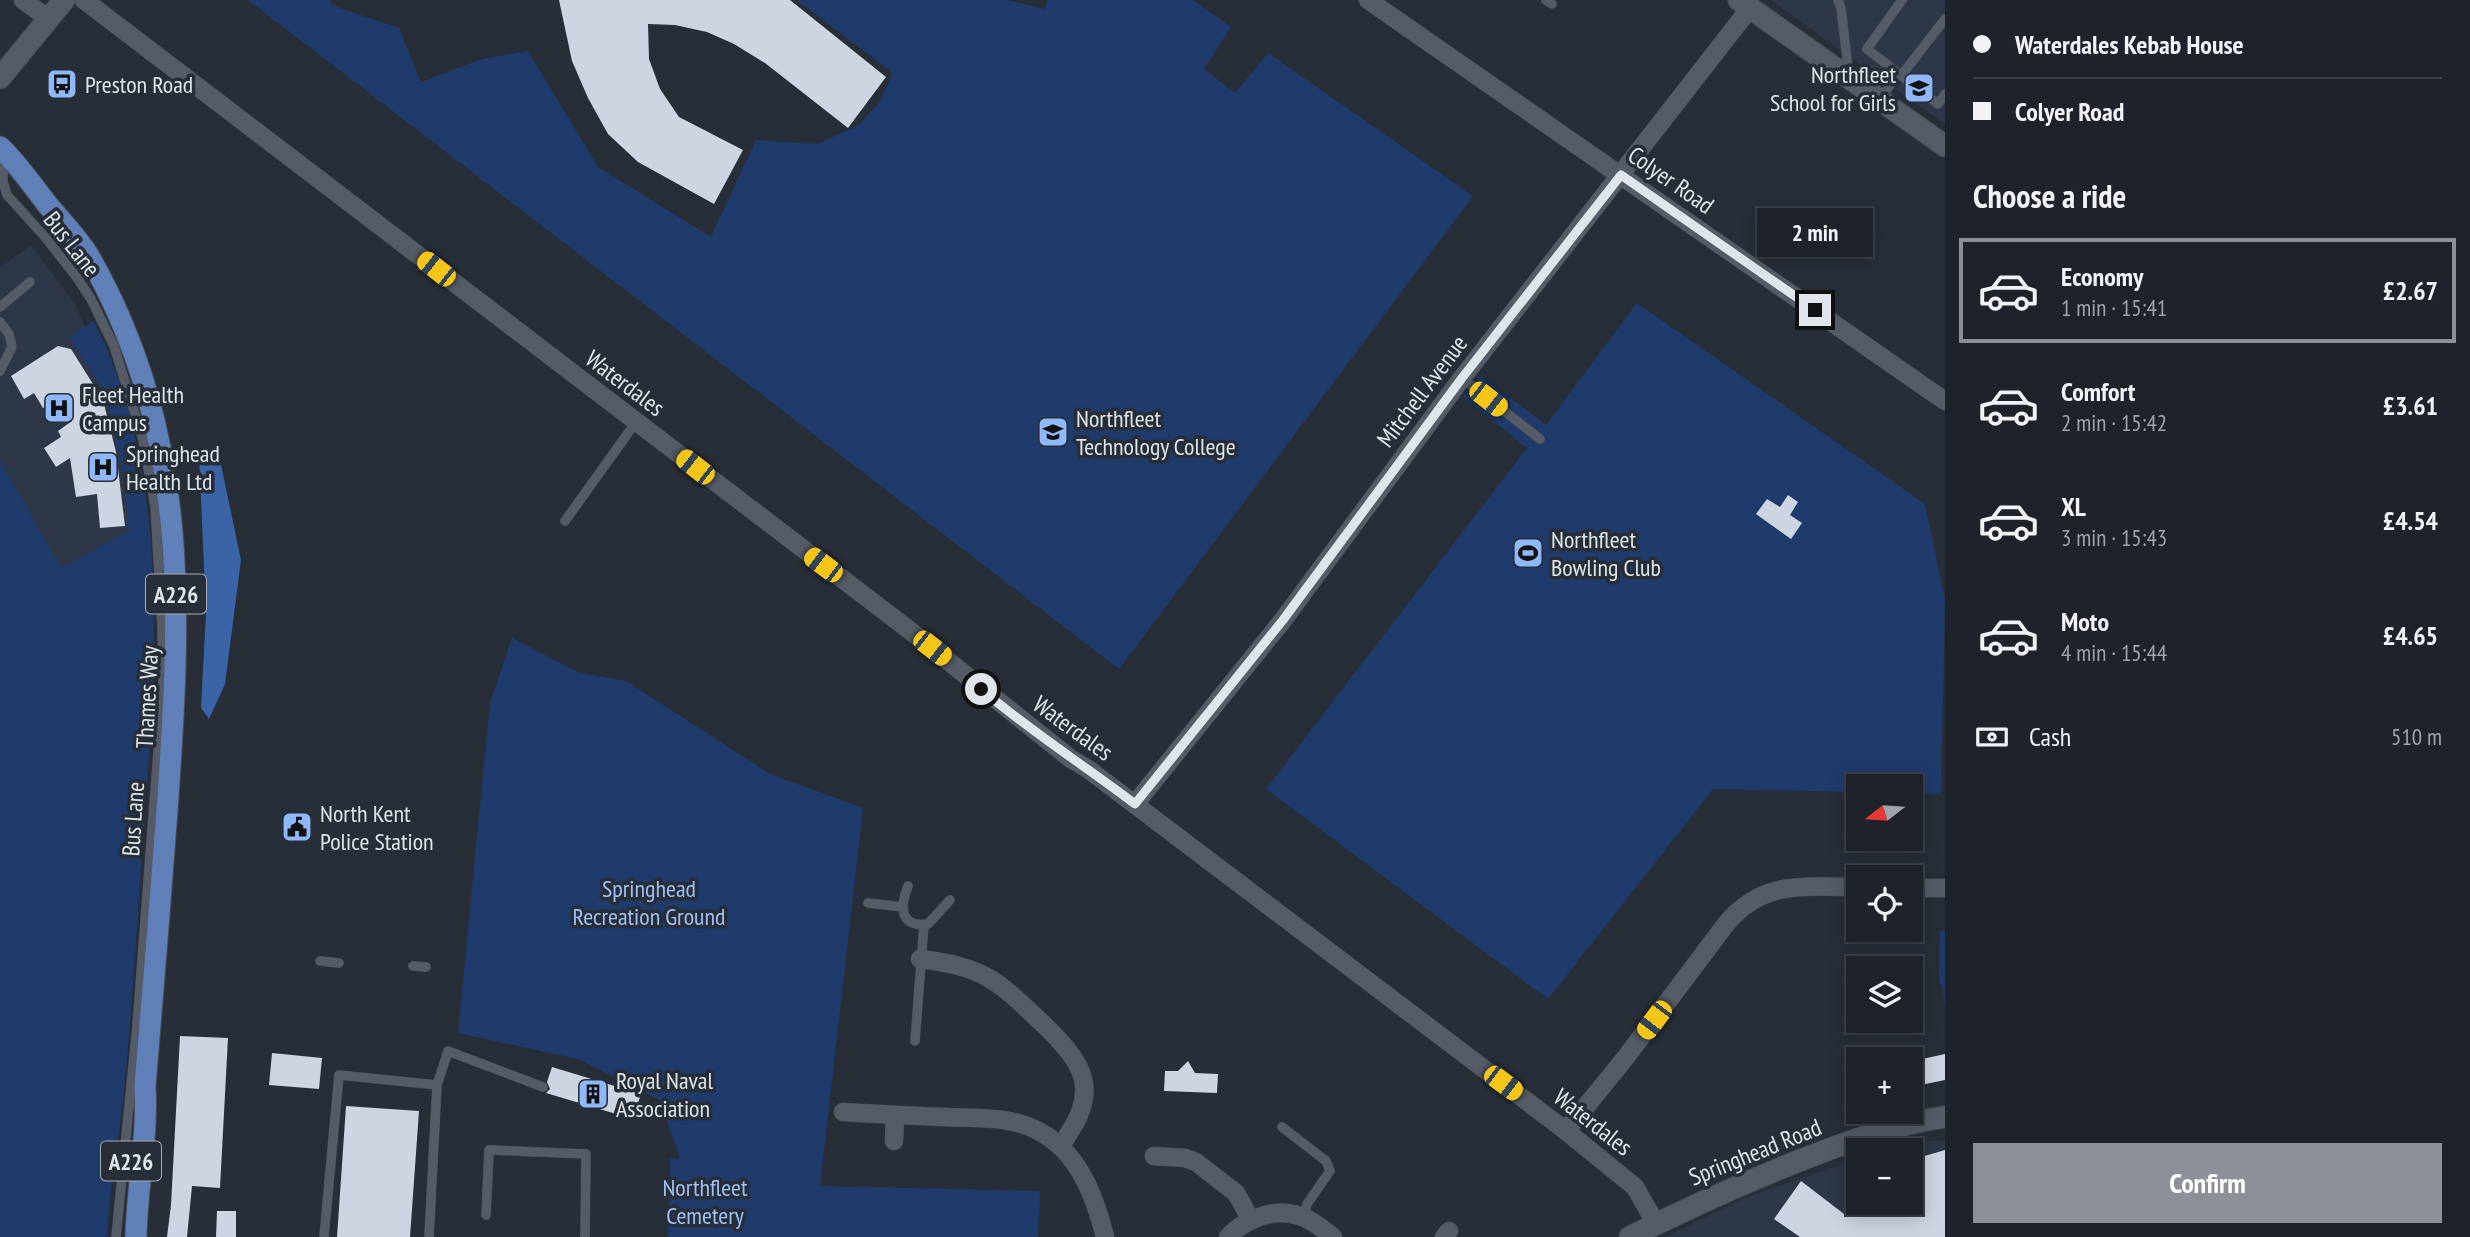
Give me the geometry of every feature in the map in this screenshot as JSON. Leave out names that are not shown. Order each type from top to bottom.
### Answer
[{"type":"main road","name":"Thames Way","points":[[2,148],[89,256],[126,332],[148,393],[167,485],[174,539],[177,598],[174,712],[145,1086],[147,1116],[136,1237]]},
{"type":"main road","name":"Thames Way","points":[[122,1237],[138,1105],[145,1086]]},
{"type":"street","points":[[23,0],[49,19]]},
{"type":"street","points":[[0,78],[64,0]]},
{"type":"street","name":"Waterdales","points":[[84,0],[956,667],[1053,746],[1135,804],[1566,1131],[1635,1187],[1656,1224]]},
{"type":"street","name":"Colyer Road","points":[[1368,0],[1945,401]]},
{"type":"street","points":[[1744,4],[1945,146]]},
{"type":"street","name":"Mitchell Avenue","points":[[1135,804],[1283,620],[1462,378],[1621,175],[1744,4]]},
{"type":"street","points":[[1566,1131],[1726,924],[1743,906],[1759,896],[1785,888],[1846,887]]},
{"type":"street","points":[[1923,888],[1945,888]]},
{"type":"street","points":[[920,960],[961,965],[995,981],[1012,993],[1072,1053],[1083,1077],[1084,1102],[1074,1126],[1060,1146]]},
{"type":"street","points":[[843,1112],[1007,1121],[1031,1127],[1071,1156],[1087,1182],[1105,1237]]},
{"type":"street","points":[[894,1141],[895,1115]]},
{"type":"street","name":"Springhead Road","points":[[1630,1237],[1740,1185],[1811,1156],[1923,1120],[1945,1117]]},
{"type":"street","points":[[1154,1156],[1185,1158],[1196,1162],[1237,1194],[1251,1220]]},
{"type":"street","points":[[1228,1237],[1251,1220],[1282,1213],[1304,1217],[1333,1237]]},
{"type":"lane","points":[[1838,0],[1849,78]]},
{"type":"lane","points":[[1902,0],[1867,49],[1938,104],[1945,94]]},
{"type":"lane","points":[[1880,99],[1945,19]]},
{"type":"lane","name":"Bus Lane","points":[[2,148],[3,181],[7,195],[78,279],[114,346],[143,440],[155,506],[162,615],[163,686],[136,1037],[116,1237]]},
{"type":"lane","points":[[0,307],[30,282]]},
{"type":"lane","points":[[0,321],[9,334],[12,348],[0,371]]},
{"type":"lane","points":[[1462,378],[1540,439]]},
{"type":"lane","points":[[565,521],[636,422]]},
{"type":"lane","points":[[908,886],[902,899],[908,921],[924,925],[929,923],[950,900]]},
{"type":"lane","points":[[868,903],[903,907]]},
{"type":"lane","points":[[915,1041],[924,925]]},
{"type":"lane","points":[[320,961],[339,963]]},
{"type":"lane","points":[[412,966],[426,967]]},
{"type":"lane","points":[[429,1237],[437,1085],[447,1051],[543,1087]]},
{"type":"lane","points":[[324,1237],[339,1075],[437,1085]]},
{"type":"lane","points":[[1282,1127],[1326,1161],[1330,1171],[1307,1204],[1304,1217]]},
{"type":"lane","points":[[486,1215],[489,1150],[586,1154],[585,1237]]},
{"type":"shaded area","name":"Northfleet School for Girls","points":[[1771,0],[1945,0],[1945,124],[1841,51]]},
{"type":"shaded area","name":"Fleet Health Campus","points":[[31,245],[75,304],[105,370],[136,527],[61,569],[0,460],[0,268]]},
{"type":"shaded area","points":[[199,454],[219,455],[241,560],[225,684],[209,719],[201,708],[206,613]]},
{"type":"shaded area","points":[[1945,1140],[1945,1237],[1665,1237],[1744,1198],[1846,1163],[1846,1215],[1923,1215],[1923,1142]]},
{"type":"green space","name":"Northfleet Technology College","points":[[248,0],[331,0],[331,5],[399,28],[421,82],[482,59],[528,51],[598,167],[711,237],[756,140],[818,144],[860,124],[879,103],[893,73],[797,0],[1007,0],[1045,9],[1047,0],[1193,0],[1231,27],[1204,69],[1235,93],[1268,53],[1473,196],[1119,669]]},
{"type":"green space","points":[[1637,303],[1925,504],[1945,600],[1941,794],[1923,793],[1923,774],[1846,774],[1846,792],[1713,789],[1548,999],[1266,789],[1527,448],[1463,397],[1480,375],[1546,425]]},
{"type":"green space","points":[[93,321],[118,376],[135,435],[146,497],[152,560],[153,688],[123,1100],[107,1237],[0,1237],[0,460],[61,568],[130,530],[126,524],[128,520],[123,473],[107,397],[69,337]]},
{"type":"green space","name":"Springhead Recreation Ground","points":[[512,638],[580,673],[626,681],[770,774],[863,808],[820,1186],[1040,1191],[1038,1237],[668,1237],[670,1158],[680,1159],[660,1100],[578,1059],[458,1033],[490,703]]},
{"type":"green space","points":[[1940,931],[1945,931],[1945,1010],[1942,984],[1939,983]]},
{"type":"building","points":[[559,0],[790,0],[886,77],[848,128],[765,63],[734,44],[707,32],[675,25],[648,24],[649,59],[660,89],[679,117],[743,150],[714,204],[638,162],[608,134],[572,61]]},
{"type":"building","points":[[58,346],[71,349],[103,400],[116,452],[125,526],[100,528],[97,494],[76,497],[70,458],[56,467],[44,448],[61,437],[58,431],[72,421],[58,399],[43,408],[34,393],[24,399],[11,376]]},
{"type":"building","points":[[1788,495],[1798,502],[1790,515],[1802,523],[1791,539],[1756,514],[1767,499],[1780,507]]},
{"type":"building","points":[[180,1036],[228,1038],[220,1188],[192,1186],[187,1237],[167,1237],[171,1205]]},
{"type":"building","points":[[272,1053],[322,1058],[319,1089],[269,1085]]},
{"type":"building","points":[[1945,1054],[1945,1080],[1923,1085],[1923,1059]]},
{"type":"building","points":[[1188,1061],[1195,1073],[1218,1074],[1217,1093],[1164,1091],[1165,1071],[1178,1071]]},
{"type":"building","name":"Royal Naval Association","points":[[552,1067],[641,1094],[633,1119],[546,1093],[550,1089],[547,1082]]},
{"type":"building","points":[[346,1106],[419,1111],[410,1237],[337,1237]]},
{"type":"building","points":[[1945,1150],[1945,1237],[1800,1237],[1774,1219],[1801,1181],[1848,1217],[1923,1215],[1923,1156]]},
{"type":"building","points":[[217,1211],[236,1211],[236,1237],[216,1237]]},
{"type":"place","name":"Preston Road","points":[[62,84]]},
{"type":"place","name":"Northfleet School for Girls","points":[[1919,88]]},
{"type":"place","name":"Fleet Health Campus","points":[[59,408]]},
{"type":"place","name":"Northfleet Technology College","points":[[1053,432]]},
{"type":"place","name":"Springhead Health Ltd","points":[[103,467]]},
{"type":"place","name":"Northfleet Bowling Club","points":[[1528,553]]},
{"type":"place","name":"North Kent Police Station","points":[[297,827]]},
{"type":"place","name":"Royal Naval Association","points":[[593,1094]]},
{"type":"route","points":[[981,689],[1071,759],[1135,804],[1283,620],[1462,378],[1621,175],[1815,310]]},
{"type":"park label","name":"Northfleet Cemetery","points":[[705,1201]]}]
